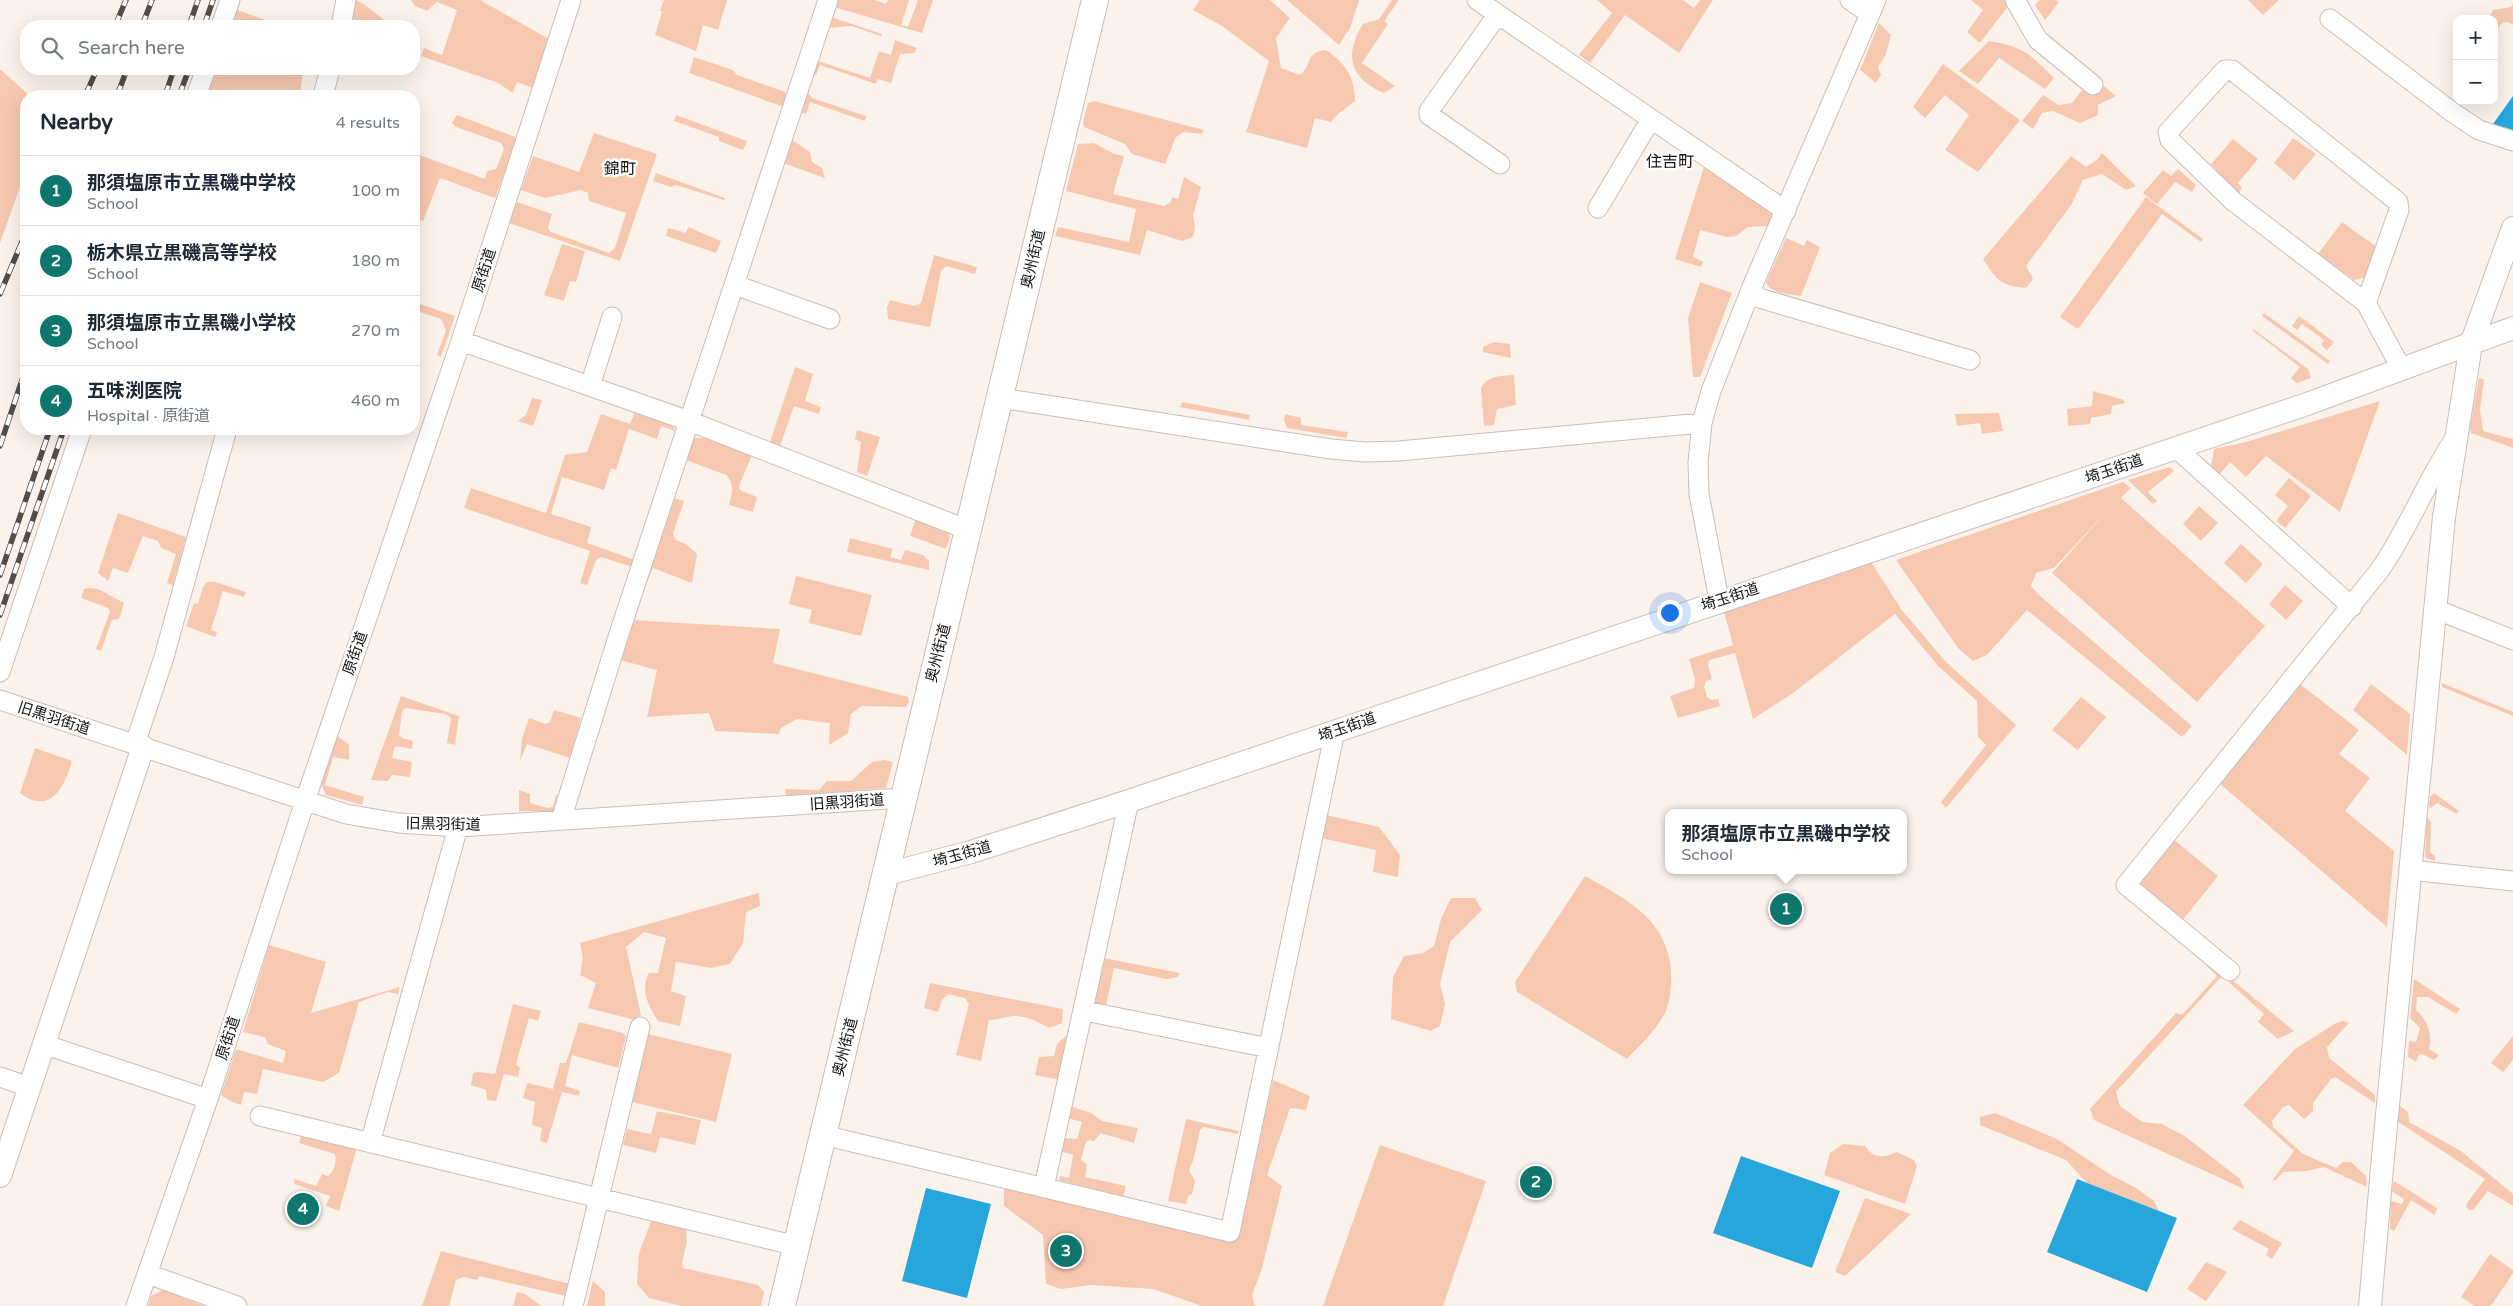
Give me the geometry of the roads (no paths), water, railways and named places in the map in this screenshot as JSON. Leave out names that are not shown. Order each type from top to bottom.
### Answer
[{"type":"main road","name":"奥州街道","points":[[782,1306],[1095,0]]},
{"type":"street","points":[[223,20],[230,0]]},
{"type":"street","points":[[342,20],[346,0]]},
{"type":"street","name":"原街道","points":[[136,1306],[208,1099],[305,801],[461,341],[571,0]]},
{"type":"street","points":[[561,820],[618,637],[828,0]]},
{"type":"street","points":[[1477,0],[1786,211]]},
{"type":"street","points":[[1719,600],[1699,494],[1698,462],[1702,423],[1711,391],[1749,294],[1873,7],[1850,0]]},
{"type":"street","points":[[2015,0],[2038,40],[2093,85]]},
{"type":"street","points":[[1498,14],[1429,111],[1429,115],[1500,164]]},
{"type":"street","points":[[2330,19],[2452,112],[2479,130],[2513,140]]},
{"type":"street","points":[[2366,303],[2400,210],[2398,202],[2232,70],[2225,70],[2168,132],[2170,140],[2233,202],[2366,303],[2402,370]]},
{"type":"street","points":[[198,90],[204,75]]},
{"type":"street","points":[[325,90],[328,75]]},
{"type":"street","points":[[1598,208],[1651,119]]},
{"type":"street","points":[[2370,1306],[2444,518],[2471,344],[2513,228]]},
{"type":"street","points":[[735,285],[830,319]]},
{"type":"street","points":[[1749,294],[1970,360]]},
{"type":"street","points":[[590,386],[612,317]]},
{"type":"street","name":"埼玉街道","points":[[887,874],[971,852],[1129,801],[1719,600],[2176,448],[2402,370],[2513,328]]},
{"type":"street","points":[[461,341],[689,421],[968,530]]},
{"type":"street","points":[[1000,398],[1331,449],[1365,452],[1400,451],[1702,423]]},
{"type":"street","points":[[0,672],[80,435]]},
{"type":"street","points":[[0,1176],[139,746],[226,435]]},
{"type":"street","points":[[2230,971],[2126,884],[2352,606],[2394,551],[2436,467],[2456,437]]},
{"type":"street","points":[[2176,448],[2352,606]]},
{"type":"street","points":[[2435,609],[2513,640]]},
{"type":"street","name":"旧黒羽街道","points":[[0,700],[305,801],[373,820],[427,826],[458,827],[903,798]]},
{"type":"street","points":[[823,1135],[1230,1232],[1335,731]]},
{"type":"street","points":[[1044,1187],[1085,1011],[1129,801]]},
{"type":"street","points":[[370,1143],[458,827]]},
{"type":"street","points":[[2410,870],[2513,882]]},
{"type":"street","points":[[1085,1011],[1269,1048]]},
{"type":"street","points":[[574,1306],[640,1027]]},
{"type":"street","points":[[43,1044],[208,1099]]},
{"type":"street","points":[[0,1077],[29,1087]]},
{"type":"street","points":[[260,1116],[797,1246]]},
{"type":"street","points":[[148,1274],[237,1306]]},
{"type":"water","points":[[2513,96],[2513,130],[2493,124]]},
{"type":"water","points":[[1741,1156],[1840,1191],[1812,1268],[1713,1233]]},
{"type":"water","points":[[2077,1179],[2177,1218],[2147,1292],[2047,1252]]},
{"type":"water","points":[[926,1188],[991,1204],[967,1298],[902,1281]]},
{"type":"railway","points":[[118,20],[126,0]]},
{"type":"railway","points":[[144,20],[152,0]]},
{"type":"railway","points":[[191,20],[198,0]]},
{"type":"railway","points":[[206,20],[213,0]]},
{"type":"railway","points":[[88,90],[94,75]]},
{"type":"railway","points":[[119,90],[125,75]]},
{"type":"railway","points":[[167,90],[172,75]]},
{"type":"railway","points":[[181,90],[187,75]]},
{"type":"railway","points":[[0,294],[20,246]]},
{"type":"railway","points":[[0,446],[20,386]]},
{"type":"railway","points":[[0,575],[48,435]]},
{"type":"railway","points":[[0,615],[62,435]]},
{"type":"place","name":"那須塩原市立黒磯中学校","points":[[1786,909]]},
{"type":"place","name":"栃木県立黒磯高等学校","points":[[1536,1182]]},
{"type":"place","name":"五味渕医院","points":[[303,1209]]},
{"type":"place","name":"那須塩原市立黒磯小学校","points":[[1066,1251]]},
{"type":"district","name":"住吉町","points":[[1670,161]]},
{"type":"district","name":"錦町","points":[[620,168]]}]
